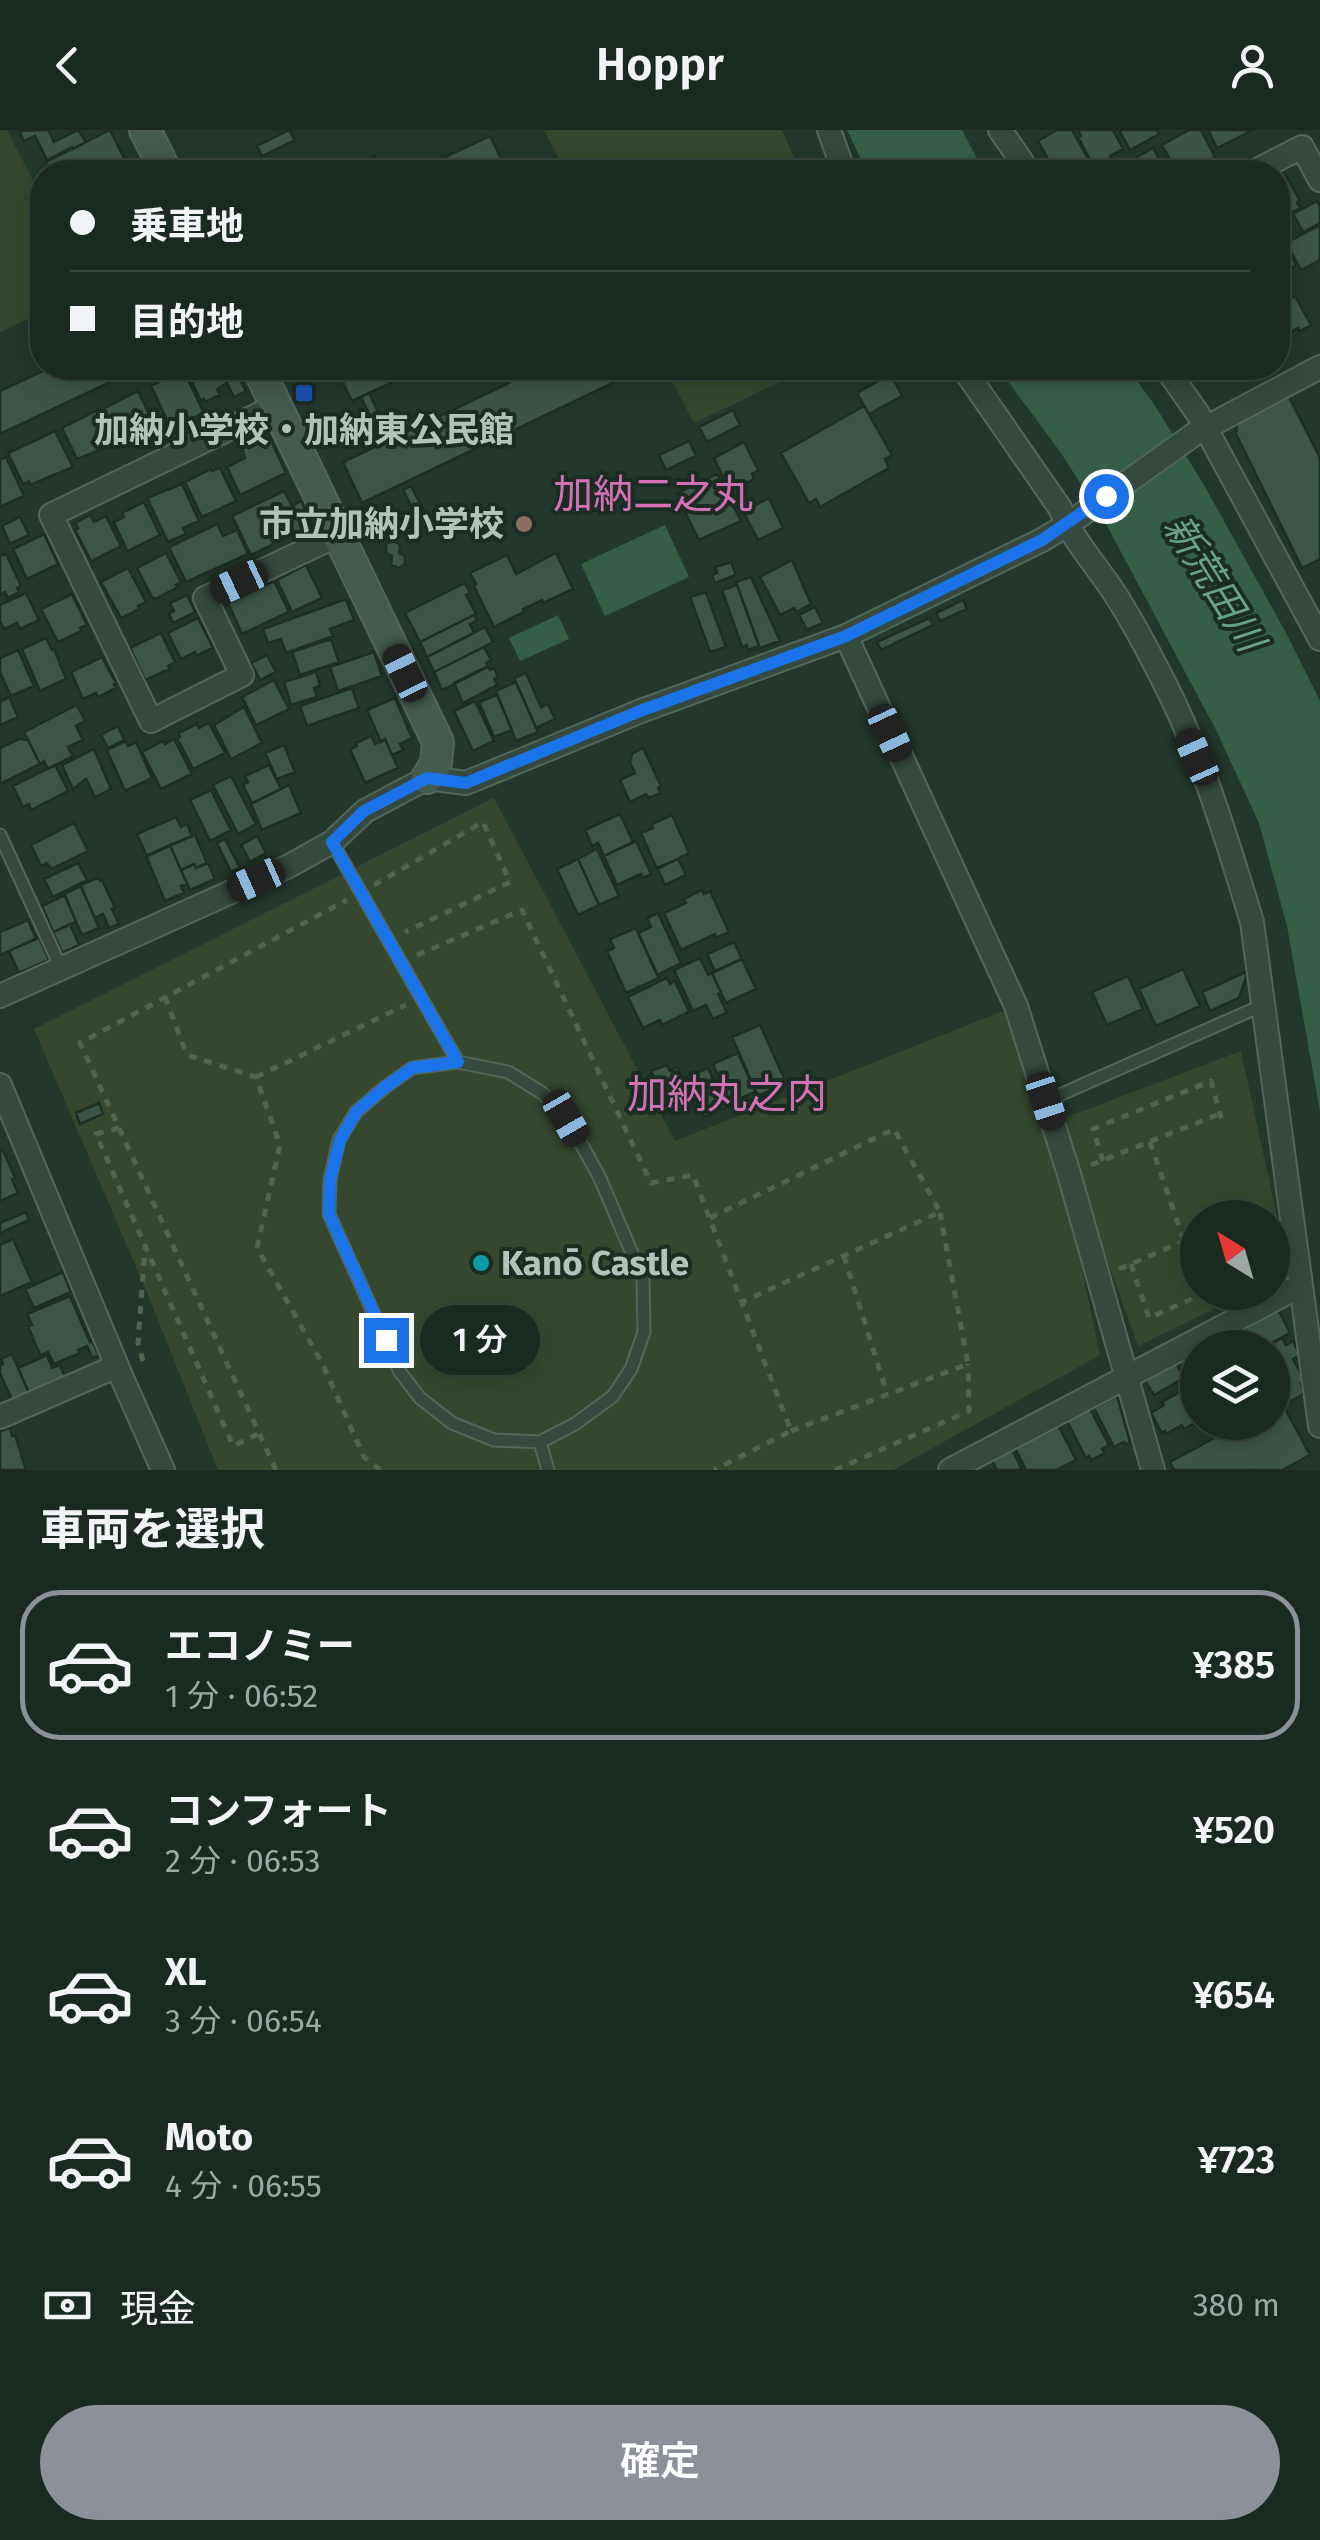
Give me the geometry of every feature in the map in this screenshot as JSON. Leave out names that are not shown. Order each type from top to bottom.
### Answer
[{"type":"street","points":[[145,130],[160,160]]},
{"type":"street","points":[[829,130],[840,160]]},
{"type":"street","points":[[1003,131],[1021,160]]},
{"type":"street","points":[[1277,160],[1302,147],[1320,180]]},
{"type":"street","points":[[427,778],[466,783],[640,711],[846,636],[1042,540],[1201,430],[1320,367]]},
{"type":"street","points":[[0,996],[289,866],[332,842],[364,811],[427,778],[436,763],[438,742],[264,380]]},
{"type":"street","points":[[971,380],[1072,521],[1163,680],[1197,757],[1232,856],[1252,922],[1320,1426]]},
{"type":"street","points":[[1173,380],[1320,639]]},
{"type":"street","points":[[276,406],[51,516],[151,720],[242,675],[206,598],[338,535]]},
{"type":"street","points":[[846,636],[1016,1006],[1069,1174],[1153,1470]]},
{"type":"street","points":[[0,1085],[163,1470]]},
{"type":"street","points":[[950,1470],[1300,1286]]},
{"type":"street","points":[[0,1417],[120,1372]]},
{"type":"lane","points":[[0,835],[60,968]]},
{"type":"lane","points":[[332,842],[458,1062]]},
{"type":"lane","points":[[1046,1101],[1263,1005]]},
{"type":"lane","points":[[458,1062],[508,1072],[542,1093],[566,1118],[599,1176],[643,1279],[644,1332],[631,1368],[613,1396],[575,1424],[540,1442],[494,1440],[452,1422],[420,1398],[400,1372],[329,1214],[330,1180],[340,1140],[356,1112],[412,1068],[458,1062]]},
{"type":"lane","points":[[540,1442],[548,1470]]},
{"type":"path","points":[[276,1470],[80,1043],[483,822],[510,882],[388,940]]},
{"type":"path","points":[[401,962],[522,910],[651,1183],[693,1175],[791,1431]]},
{"type":"path","points":[[165,997],[187,1055],[256,1077],[421,998]]},
{"type":"path","points":[[256,1077],[280,1145],[257,1248],[322,1366],[364,1456],[380,1470]]},
{"type":"path","points":[[1069,1174],[1219,1118],[1211,1081],[1092,1129],[1103,1160]]},
{"type":"path","points":[[119,1128],[96,1134],[232,1446],[258,1434]]},
{"type":"path","points":[[710,1218],[894,1129],[940,1212],[968,1364],[969,1411],[836,1470]]},
{"type":"path","points":[[1150,1142],[1180,1229]]},
{"type":"path","points":[[742,1302],[940,1212]]},
{"type":"path","points":[[1112,1272],[1180,1243]]},
{"type":"path","points":[[120,1372],[146,1368],[138,1343],[145,1246]]},
{"type":"path","points":[[844,1256],[887,1394]]},
{"type":"path","points":[[1131,1264],[1149,1318],[1180,1304]]},
{"type":"path","points":[[714,1470],[791,1431],[968,1364]]},
{"type":"shaded area","points":[[0,130],[7,130],[30,175],[30,318],[0,332]]},
{"type":"shaded area","points":[[544,130],[782,130],[795,160],[560,160]]},
{"type":"shaded area","points":[[671,380],[784,380],[694,423]]},
{"type":"shaded area","points":[[494,798],[675,1141],[1006,1010],[1064,1184],[1100,1355],[893,1470],[218,1470],[34,1029]]},
{"type":"shaded area","points":[[1241,1051],[1273,1200],[1180,1200],[1180,1310],[1212,1310],[1138,1346],[1062,1119]]},
{"type":"water","points":[[847,130],[962,130],[978,160],[861,160]]},
{"type":"water","name":"新荒田川","points":[[1007,380],[1136,380],[1204,485],[1320,701],[1320,1112],[1287,926],[1259,823],[1217,732],[1105,522],[1061,453]]},
{"type":"water","points":[[665,525],[689,577],[605,616],[581,564]]},
{"type":"water","points":[[558,615],[569,639],[520,661],[509,638]]},
{"type":"building","points":[[48,130],[54,142],[78,130],[86,142],[47,160],[35,136],[24,141],[19,131]]},
{"type":"building","points":[[110,130],[125,160],[50,160]]},
{"type":"building","points":[[289,130],[295,140],[262,156],[257,146]]},
{"type":"building","points":[[1057,130],[1072,130],[1089,160],[1048,160],[1038,141]]},
{"type":"building","points":[[1078,130],[1113,130],[1123,149],[1110,156],[1112,160],[1090,160],[1078,137]]},
{"type":"building","points":[[1119,130],[1157,130],[1159,134],[1130,150]]},
{"type":"building","points":[[1189,130],[1201,130],[1215,157],[1170,160],[1162,145]]},
{"type":"building","points":[[1208,130],[1253,130],[1217,148]]},
{"type":"building","points":[[490,136],[502,160],[439,160]]},
{"type":"building","points":[[1153,148],[1160,160],[1132,160]]},
{"type":"building","points":[[1290,183],[1300,201],[1300,208],[1290,213]]},
{"type":"building","points":[[1317,201],[1320,223],[1303,232],[1293,214]]},
{"type":"building","points":[[1320,225],[1320,260],[1301,270],[1290,250],[1290,241]]},
{"type":"building","points":[[1295,296],[1311,325],[1300,331],[1298,328],[1290,332],[1290,299]]},
{"type":"building","points":[[30,377],[30,380],[115,380],[0,434],[0,391]]},
{"type":"building","points":[[163,380],[188,380],[204,413],[189,420],[186,413],[168,422],[151,386]]},
{"type":"building","points":[[191,380],[240,380],[246,391],[234,397],[227,383],[217,389],[220,395],[201,401]]},
{"type":"building","points":[[342,380],[397,380],[352,401]]},
{"type":"building","points":[[507,380],[619,380],[362,503],[343,462],[509,383]]},
{"type":"building","points":[[880,380],[894,380],[902,396],[869,414],[857,393]]},
{"type":"building","points":[[138,391],[156,428],[120,445],[101,410]]},
{"type":"building","points":[[369,393],[391,439],[383,443],[361,397]]},
{"type":"building","points":[[1289,397],[1320,458],[1320,559],[1302,568],[1236,434],[1237,424]]},
{"type":"building","points":[[864,406],[892,455],[885,459],[889,468],[820,507],[816,499],[809,503],[781,453]]},
{"type":"building","points":[[733,410],[740,425],[707,442],[699,427]]},
{"type":"building","points":[[96,411],[113,445],[77,459],[62,428]]},
{"type":"building","points":[[184,415],[192,431],[168,443],[161,426]]},
{"type":"building","points":[[55,431],[73,467],[30,485],[29,481],[23,484],[8,453]]},
{"type":"building","points":[[268,434],[286,473],[240,495],[227,467],[245,458],[242,447]]},
{"type":"building","points":[[689,441],[696,456],[666,470],[659,455]]},
{"type":"building","points":[[744,442],[758,470],[752,474],[754,479],[730,491],[714,458]]},
{"type":"building","points":[[6,457],[24,496],[0,507],[0,460]]},
{"type":"building","points":[[220,468],[236,501],[202,517],[185,482]]},
{"type":"building","points":[[717,474],[741,521],[699,540],[676,494]]},
{"type":"building","points":[[182,484],[199,521],[183,528],[186,534],[168,542],[147,498]]},
{"type":"building","points":[[411,486],[427,517],[419,522],[403,490]]},
{"type":"building","points":[[284,491],[292,506],[301,501],[311,521],[302,525],[304,529],[251,555],[232,516]]},
{"type":"building","points":[[769,498],[783,528],[758,540],[743,511]]},
{"type":"building","points":[[144,502],[160,535],[127,551],[114,522],[124,517],[122,513]]},
{"type":"building","points":[[90,515],[94,522],[106,516],[121,546],[91,561],[75,530],[75,523]]},
{"type":"building","points":[[20,517],[29,535],[10,544],[2,526]]},
{"type":"building","points":[[217,524],[223,536],[237,530],[248,554],[186,582],[169,547]]},
{"type":"building","points":[[44,534],[58,564],[27,579],[13,549]]},
{"type":"building","points":[[393,540],[405,556],[405,564],[399,568],[391,565],[392,556],[386,553],[386,544]]},
{"type":"building","points":[[166,553],[181,582],[155,599],[137,568]]},
{"type":"building","points":[[556,553],[573,589],[523,609],[524,612],[494,627],[470,573],[507,555],[516,574]]},
{"type":"building","points":[[6,554],[21,586],[17,588],[19,592],[8,598],[5,592],[0,595],[0,556]]},
{"type":"building","points":[[792,560],[811,604],[780,615],[760,577]]},
{"type":"building","points":[[731,562],[736,575],[715,583],[715,567]]},
{"type":"building","points":[[306,565],[322,598],[292,612],[277,580]]},
{"type":"building","points":[[128,568],[146,602],[121,618],[101,582]]},
{"type":"building","points":[[751,577],[780,641],[760,648],[736,582]]},
{"type":"building","points":[[274,581],[289,612],[242,634],[228,603]]},
{"type":"building","points":[[465,583],[470,593],[466,595],[476,614],[420,642],[405,613]]},
{"type":"building","points":[[737,585],[759,646],[748,650],[747,645],[742,647],[722,590]]},
{"type":"building","points":[[706,592],[726,647],[710,652],[690,597]]},
{"type":"building","points":[[26,593],[39,620],[20,629],[17,623],[4,629],[0,605]]},
{"type":"building","points":[[72,594],[87,625],[58,642],[41,609]]},
{"type":"building","points":[[187,595],[195,612],[173,623],[170,603]]},
{"type":"building","points":[[346,599],[354,620],[330,629],[333,636],[286,653],[281,639],[268,643],[263,629]]},
{"type":"building","points":[[963,600],[967,609],[940,621],[936,613]]},
{"type":"building","points":[[815,607],[823,623],[807,630],[799,615]]},
{"type":"building","points":[[474,615],[477,620],[470,624],[474,633],[427,657],[420,642]]},
{"type":"building","points":[[198,618],[213,648],[181,659],[168,633]]},
{"type":"building","points":[[929,618],[933,625],[881,650],[877,642]]},
{"type":"building","points":[[485,627],[493,642],[434,672],[427,657]]},
{"type":"building","points":[[161,633],[175,662],[168,666],[170,669],[145,680],[130,648]]},
{"type":"building","points":[[46,638],[66,679],[40,691],[22,649]]},
{"type":"building","points":[[331,639],[339,662],[300,675],[292,652]]},
{"type":"building","points":[[484,647],[491,660],[486,663],[488,667],[442,690],[434,672]]},
{"type":"building","points":[[18,650],[34,686],[11,696],[0,672],[0,658]]},
{"type":"building","points":[[374,652],[382,676],[338,691],[330,667]]},
{"type":"building","points":[[267,655],[276,672],[260,680],[251,663]]},
{"type":"building","points":[[102,657],[116,688],[83,699],[71,672]]},
{"type":"building","points":[[488,666],[490,670],[494,668],[497,685],[463,703],[454,683]]},
{"type":"building","points":[[316,672],[320,686],[314,688],[317,697],[291,705],[284,682]]},
{"type":"building","points":[[526,673],[541,707],[548,704],[555,719],[536,728],[514,678]]},
{"type":"building","points":[[274,680],[289,709],[256,725],[242,697]]},
{"type":"building","points":[[516,682],[538,732],[516,741],[496,691]]},
{"type":"building","points":[[352,688],[359,708],[307,726],[300,706]]},
{"type":"building","points":[[497,695],[512,730],[494,737],[479,702]]},
{"type":"building","points":[[9,697],[18,717],[0,725],[0,702]]},
{"type":"building","points":[[395,698],[412,738],[400,744],[403,750],[392,755],[385,739],[381,742],[367,710]]},
{"type":"building","points":[[475,701],[494,741],[473,751],[454,711]]},
{"type":"building","points":[[77,705],[85,721],[76,726],[83,740],[68,747],[73,756],[48,769],[44,761],[40,764],[24,732]]},
{"type":"building","points":[[244,707],[262,743],[231,759],[214,725]]},
{"type":"building","points":[[209,723],[225,753],[193,769],[178,733]]},
{"type":"building","points":[[118,726],[124,740],[108,748],[101,735]]},
{"type":"building","points":[[371,736],[375,744],[385,739],[398,768],[365,783],[350,749]]},
{"type":"building","points":[[19,739],[28,740],[40,764],[0,784],[0,748]]},
{"type":"building","points":[[174,739],[192,774],[161,789],[142,752]]},
{"type":"building","points":[[126,741],[128,746],[136,742],[152,778],[125,791],[107,750]]},
{"type":"building","points":[[284,745],[295,772],[277,779],[265,753]]},
{"type":"building","points":[[643,748],[661,793],[649,798],[646,794],[630,802],[620,780],[635,773],[630,763],[632,754]]},
{"type":"building","points":[[94,749],[111,789],[95,797],[86,779],[73,789],[62,765]]},
{"type":"building","points":[[55,765],[68,791],[31,810],[29,804],[23,807],[13,786]]},
{"type":"building","points":[[269,765],[281,789],[252,803],[243,785],[248,782],[245,776]]},
{"type":"building","points":[[231,776],[256,824],[238,834],[213,785]]},
{"type":"building","points":[[289,785],[301,813],[262,830],[251,804]]},
{"type":"building","points":[[211,790],[231,830],[210,841],[190,800]]},
{"type":"building","points":[[620,814],[633,842],[604,856],[598,843],[592,846],[585,830]]},
{"type":"building","points":[[672,815],[689,853],[657,869],[641,833]]},
{"type":"building","points":[[176,817],[181,827],[187,824],[192,836],[147,856],[137,834]]},
{"type":"building","points":[[74,823],[88,851],[51,869],[47,863],[41,866],[31,845]]},
{"type":"building","points":[[195,835],[207,863],[181,870],[170,845]]},
{"type":"building","points":[[257,836],[266,853],[250,862],[241,845]]},
{"type":"building","points":[[225,839],[240,868],[231,872],[217,843]]},
{"type":"building","points":[[636,841],[651,874],[643,878],[641,874],[617,885],[604,856]]},
{"type":"building","points":[[170,845],[187,884],[181,886],[184,893],[165,901],[146,856]]},
{"type":"building","points":[[597,849],[619,896],[599,905],[578,859]]},
{"type":"building","points":[[578,859],[599,905],[578,915],[557,869]]},
{"type":"building","points":[[678,859],[686,875],[665,885],[657,868]]},
{"type":"building","points":[[78,863],[87,880],[53,897],[44,879]]},
{"type":"building","points":[[208,863],[215,879],[190,890],[181,870]]},
{"type":"building","points":[[98,878],[115,908],[112,909],[119,924],[109,928],[103,914],[95,918],[80,885]]},
{"type":"building","points":[[81,886],[99,928],[82,935],[64,894]]},
{"type":"building","points":[[702,890],[704,894],[710,891],[729,932],[716,938],[715,934],[681,950],[664,913]]},
{"type":"building","points":[[65,895],[76,922],[53,932],[42,906]]},
{"type":"building","points":[[658,913],[681,963],[657,975],[638,933],[651,927],[647,918]]},
{"type":"building","points":[[28,920],[36,939],[0,955],[0,932]]},
{"type":"building","points":[[70,924],[79,945],[62,953],[53,932]]},
{"type":"building","points":[[636,928],[659,978],[626,993],[607,951],[614,948],[610,939]]},
{"type":"building","points":[[39,937],[49,960],[19,973],[9,951]]},
{"type":"building","points":[[734,942],[742,959],[715,971],[707,954]]},
{"type":"building","points":[[700,958],[708,975],[712,973],[727,1013],[713,1019],[706,1005],[693,1011],[674,970]]},
{"type":"building","points":[[742,959],[756,989],[726,1003],[712,973]]},
{"type":"building","points":[[1183,969],[1200,1006],[1156,1026],[1139,989]]},
{"type":"building","points":[[1248,971],[1239,998],[1210,1011],[1202,992]]},
{"type":"building","points":[[1128,976],[1143,1009],[1107,1025],[1092,992]]},
{"type":"building","points":[[667,978],[670,984],[675,981],[689,1012],[662,1025],[660,1020],[643,1028],[628,997]]},
{"type":"building","points":[[760,1025],[784,1078],[777,1082],[779,1086],[758,1096],[732,1037]]},
{"type":"building","points":[[738,1053],[755,1092],[730,1103],[713,1064]]},
{"type":"building","points":[[667,1065],[670,1071],[677,1067],[694,1103],[670,1114],[651,1071]]},
{"type":"building","points":[[708,1068],[726,1107],[704,1117],[687,1077]]},
{"type":"building","points":[[99,1103],[103,1114],[80,1124],[76,1113]]},
{"type":"building","points":[[3,1150],[18,1193],[0,1201],[0,1151]]},
{"type":"building","points":[[26,1212],[29,1220],[0,1233],[0,1223]]},
{"type":"building","points":[[13,1239],[32,1282],[0,1296],[0,1245]]},
{"type":"building","points":[[63,1272],[71,1292],[34,1308],[25,1289]]},
{"type":"building","points":[[70,1296],[99,1356],[92,1358],[87,1346],[54,1364],[48,1352],[40,1355],[27,1314]]},
{"type":"building","points":[[1278,1310],[1288,1330],[1247,1330],[1245,1326]]},
{"type":"building","points":[[1293,1341],[1300,1355],[1293,1359],[1303,1377],[1305,1393],[1290,1402]]},
{"type":"building","points":[[12,1354],[29,1393],[12,1400],[0,1366],[1,1359]]},
{"type":"building","points":[[47,1355],[52,1368],[60,1365],[66,1380],[30,1396],[18,1368]]},
{"type":"building","points":[[1175,1361],[1180,1370],[1180,1380],[1154,1395],[1144,1379]]},
{"type":"building","points":[[1180,1392],[1180,1426],[1166,1434],[1151,1413],[1164,1405],[1162,1402]]},
{"type":"building","points":[[1117,1396],[1130,1442],[1114,1447],[1094,1408]]},
{"type":"building","points":[[1089,1407],[1109,1445],[1102,1449],[1105,1453],[1091,1460],[1086,1458],[1066,1419]]},
{"type":"building","points":[[1290,1418],[1310,1455],[1282,1470],[1174,1470],[1170,1462],[1211,1440],[1290,1440]]},
{"type":"building","points":[[1057,1423],[1076,1460],[1056,1470],[1026,1470],[1014,1446]]},
{"type":"building","points":[[10,1428],[26,1470],[0,1470],[0,1431]]},
{"type":"building","points":[[1010,1445],[1022,1470],[997,1470],[989,1455]]},
{"type":"place","name":"加納小学校・加納東公民館","points":[[304,393]]},
{"type":"place","name":"市立加納小学校","points":[[524,524]]},
{"type":"place","name":"Kanō Castle","points":[[481,1263]]},
{"type":"district","name":"加納二之丸","points":[[653,494]]},
{"type":"district","name":"加納丸之内","points":[[727,1094]]},
{"type":"route","points":[[386,1340],[329,1214],[330,1180],[340,1140],[356,1112],[412,1068],[458,1062],[332,842],[364,811],[427,778],[466,783],[640,711],[846,636],[1042,540],[1106,496]]}]
